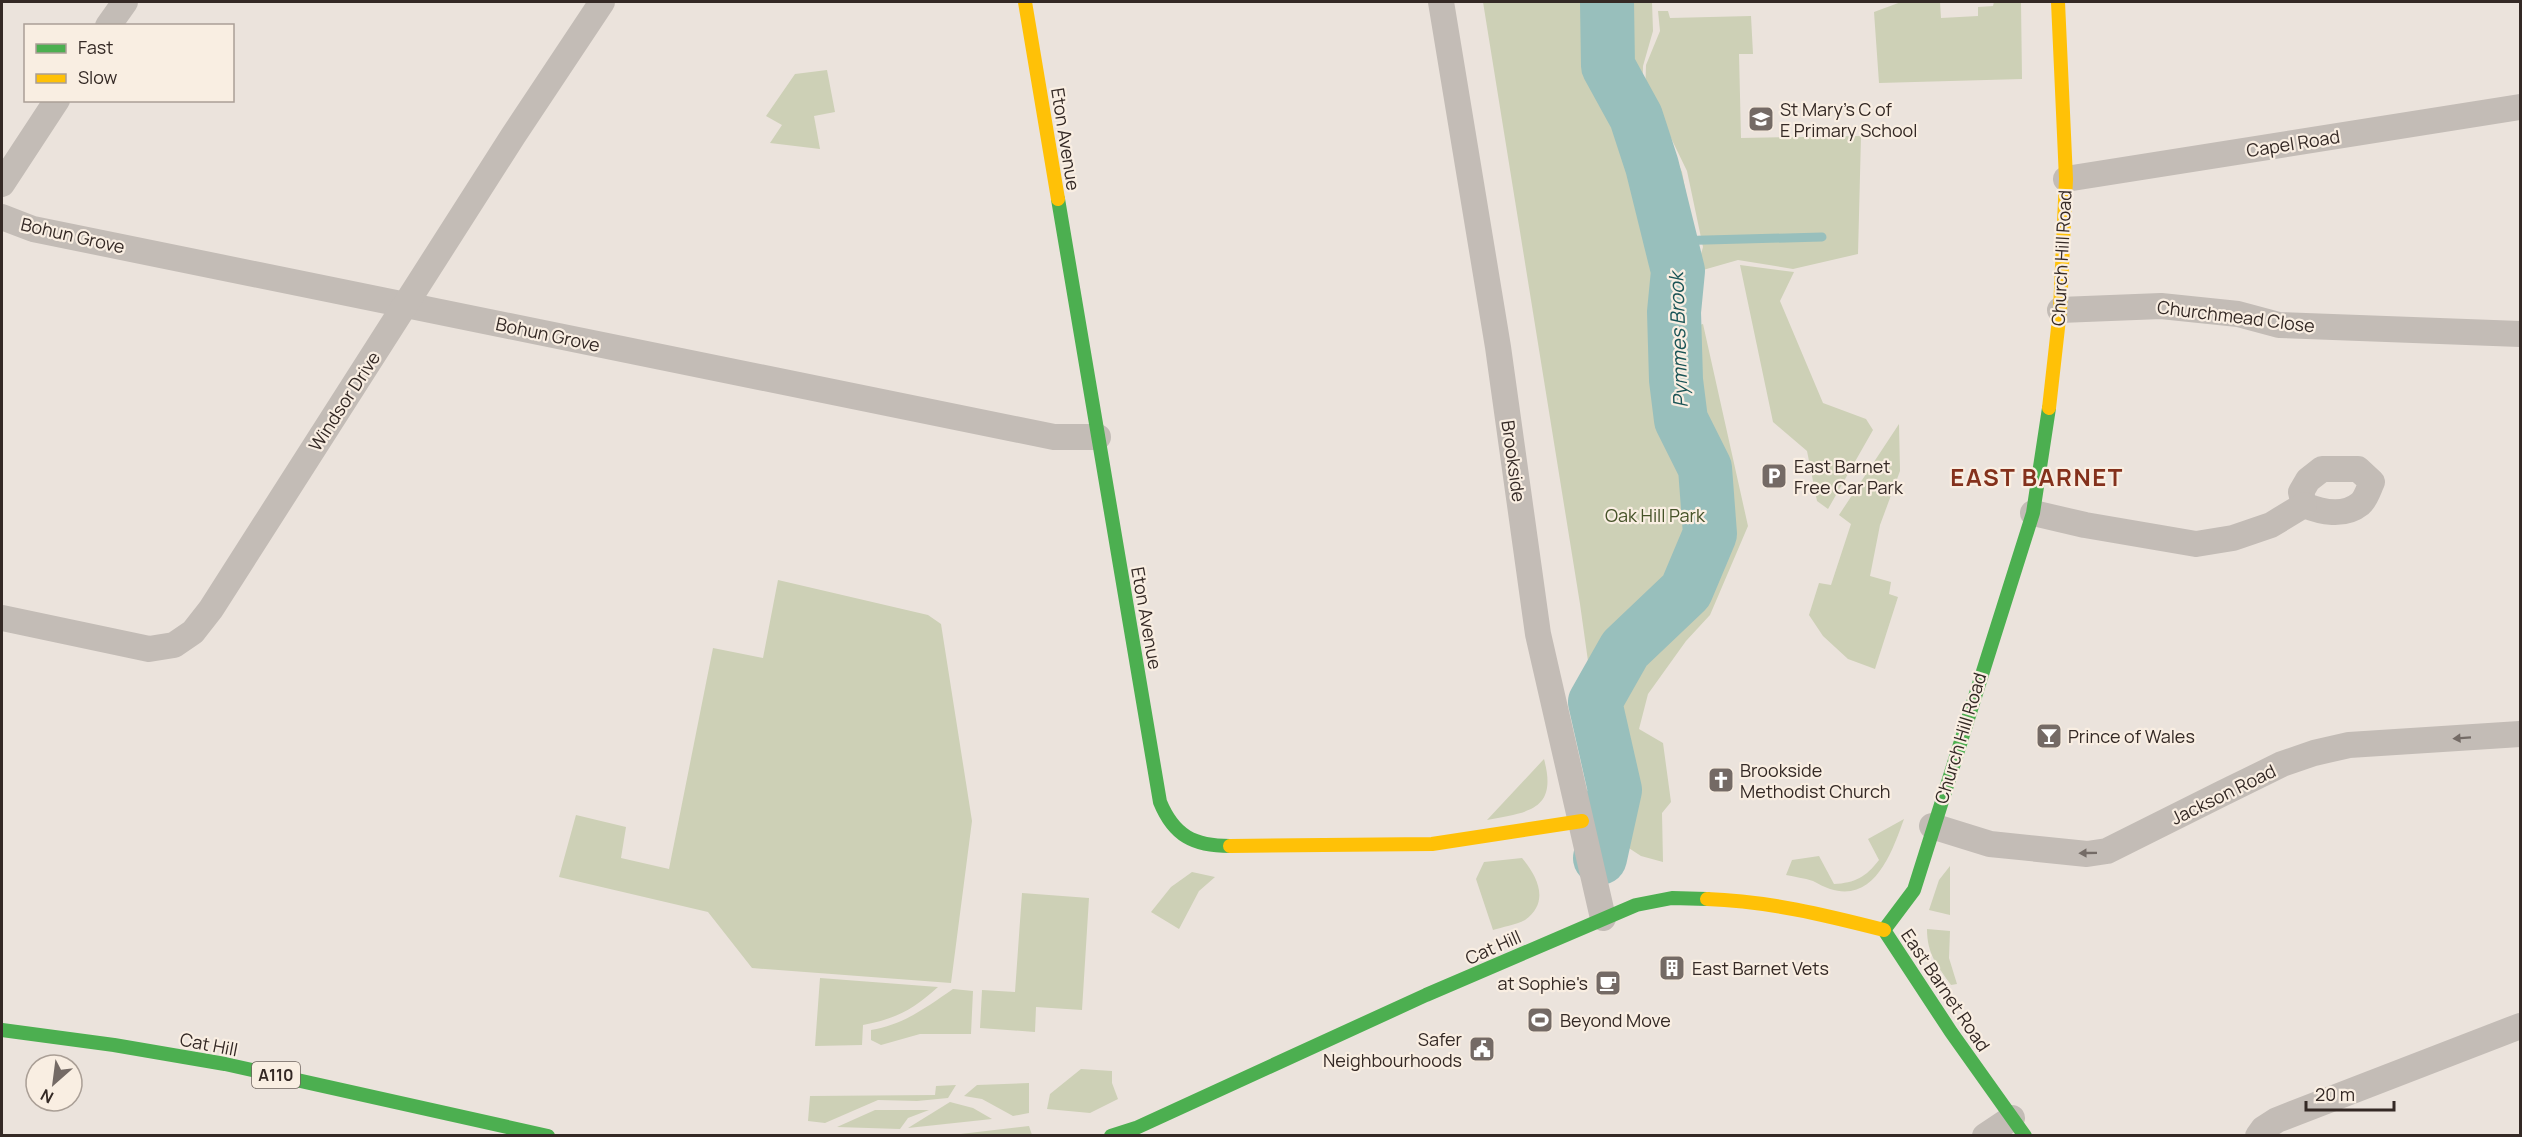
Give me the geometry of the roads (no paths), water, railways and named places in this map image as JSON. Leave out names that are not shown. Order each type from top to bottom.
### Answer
[{"type":"street","points":[[109,24],[125,2]]},
{"type":"street","name":"Windsor Drive","points":[[2,618],[149,649],[174,645],[193,632],[211,609],[513,136],[602,2]]},
{"type":"street","name":"Eton Avenue","points":[[1025,2],[1160,802],[1166,819],[1180,834],[1196,844],[1212,846],[1432,844],[1582,820]]},
{"type":"street","name":"Brookside","points":[[1441,2],[1498,347],[1538,634],[1603,918]]},
{"type":"street","name":"Church Hill Road","points":[[1932,826],[2033,513],[2060,310],[2066,179],[2058,2]]},
{"type":"street","points":[[2,183],[56,102]]},
{"type":"street","name":"Capel Road","points":[[2066,179],[2520,107]]},
{"type":"street","name":"Bohun Grove","points":[[2,217],[33,229],[1054,437],[1098,437]]},
{"type":"street","name":"Churchmead Close","points":[[2060,310],[2161,306],[2238,314],[2279,325],[2520,334]]},
{"type":"street","points":[[2033,513],[2085,525],[2196,544],[2233,538],[2271,525],[2304,505]]},
{"type":"street","name":"Jackson Road","points":[[1932,826],[1990,844],[2087,854],[2107,851],[2233,788],[2314,753],[2349,745],[2520,734]]},
{"type":"street","name":"East Barnet Road","points":[[1932,826],[1914,890],[1884,930],[1951,1032],[2018,1127]]},
{"type":"street","name":"Cat Hill","points":[[1111,1136],[1130,1132],[1426,995],[1636,905],[1672,898],[1744,900],[1806,910],[1884,930]]},
{"type":"street","points":[[2258,1136],[2263,1129],[2277,1120],[2520,1026]]},
{"type":"street","name":"Cat Hill","points":[[2,1030],[141,1049],[224,1064],[465,1121],[548,1136]]},
{"type":"street","points":[[1985,1136],[2018,1127]]},
{"type":"waterway","name":"Pymmes Brook","points":[[1600,858],[1615,790],[1595,702],[1625,649],[1686,591],[1710,534],[1705,468],[1681,420],[1676,380],[1674,312],[1678,271],[1652,166],[1636,117],[1608,66],[1607,2]]},
{"type":"waterway","points":[[1670,241],[1822,237]]},
{"type":"place","name":"St Mary's C of E Primary School","points":[[1761,119]]},
{"type":"place","name":"East Barnet Free Car Park","points":[[1774,476]]},
{"type":"place","name":"Prince of Wales","points":[[2049,736]]},
{"type":"place","name":"Brookside Methodist Church","points":[[1721,780]]},
{"type":"place","name":"East Barnet Vets","points":[[1672,968]]},
{"type":"place","name":"at Sophie's","points":[[1608,983]]},
{"type":"place","name":"Beyond Move","points":[[1540,1020]]},
{"type":"place","name":"Safer Neighbourhoods","points":[[1482,1049]]},
{"type":"district","name":"EAST BARNET","points":[[2037,476]]},
{"type":"park label","name":"Oak Hill Park","points":[[1655,515]]}]
